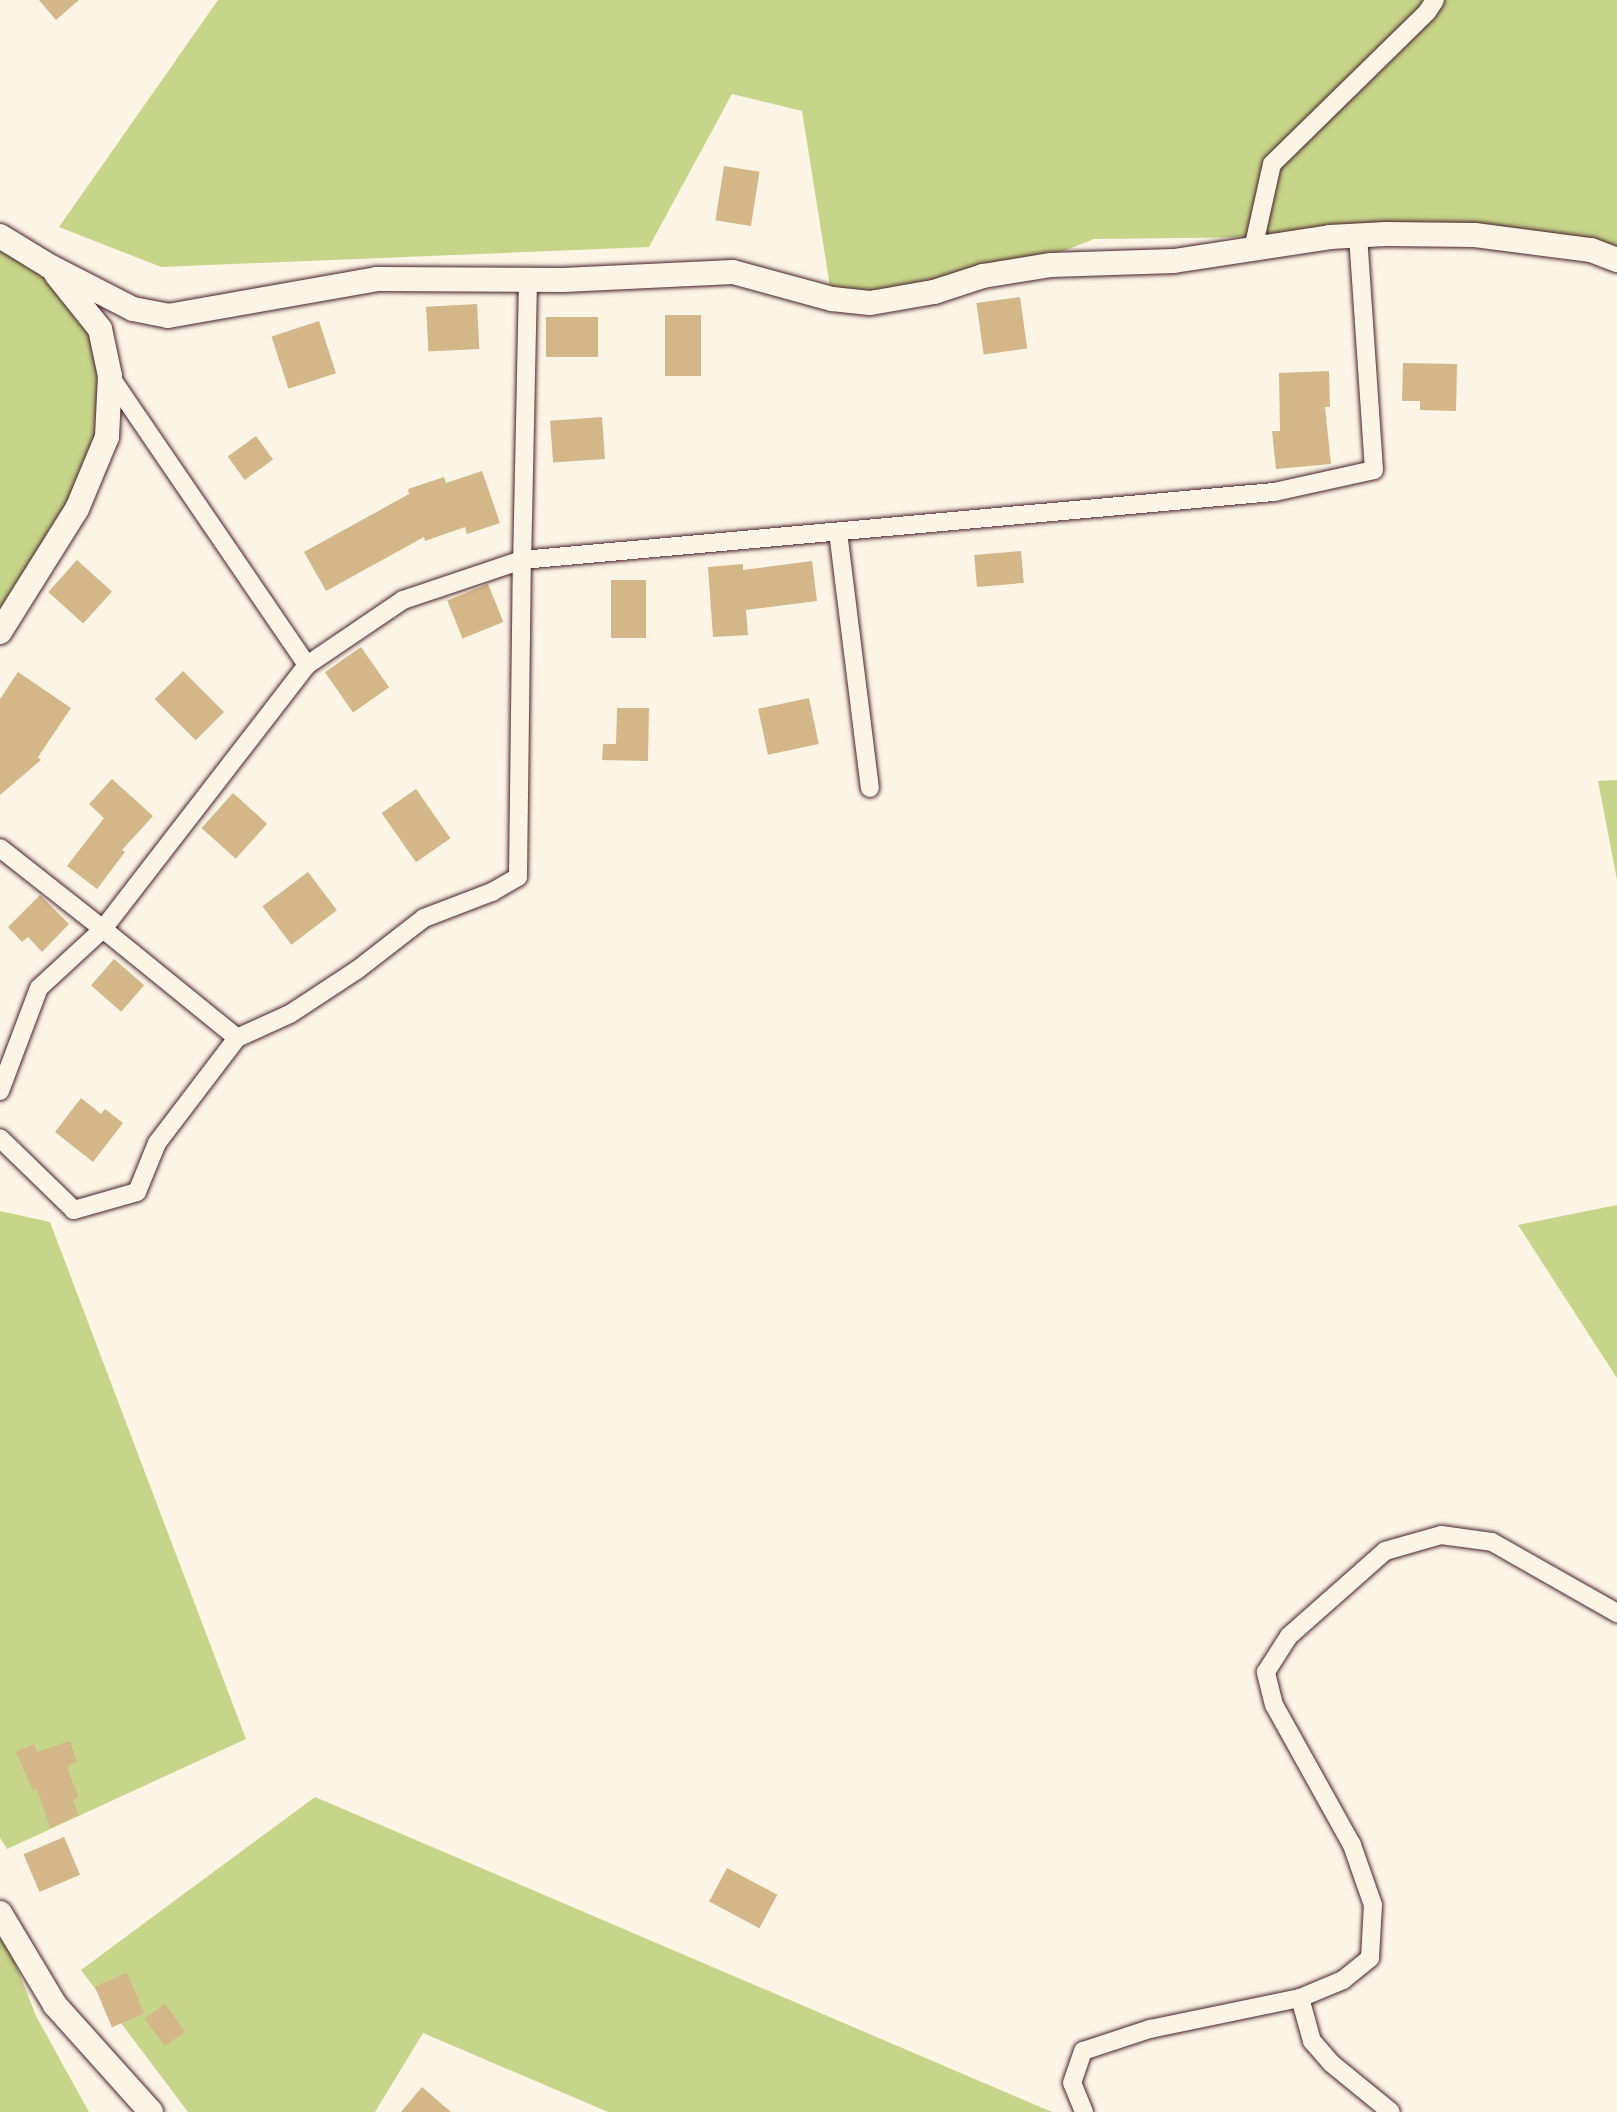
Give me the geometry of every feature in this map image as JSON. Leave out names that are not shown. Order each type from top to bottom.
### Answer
[{"type":"street","points":[[1253,249],[1272,164],[1427,12],[1435,0]]},
{"type":"street","points":[[0,236],[49,266],[133,309],[168,316],[377,279],[528,280],[733,272],[832,299],[870,303],[934,292],[983,276],[1051,265],[1174,261],[1358,236],[1475,235],[1591,250],[1617,260]]},
{"type":"street","points":[[0,1091],[39,988],[103,929],[307,665],[403,600],[522,560],[1274,492],[1374,470],[1358,236]]},
{"type":"street","points":[[0,632],[77,509],[107,437],[110,376],[100,329],[49,266]]},
{"type":"street","points":[[0,1138],[74,1210],[137,1192],[157,1143],[237,1038],[290,1014],[357,970],[424,918],[492,892],[518,877],[528,280]]},
{"type":"street","points":[[110,376],[307,665]]},
{"type":"street","points":[[838,532],[870,788]]},
{"type":"street","points":[[0,848],[237,1038]]},
{"type":"street","points":[[1084,2112],[1072,2083],[1083,2051],[1150,2029],[1300,1998],[1343,1980],[1370,1958],[1373,1905],[1352,1845],[1274,1705],[1266,1672],[1289,1636],[1385,1551],[1441,1535],[1492,1542],[1617,1613]]},
{"type":"street","points":[[0,1913],[55,2005],[151,2112]]},
{"type":"street","points":[[1300,1998],[1312,2041],[1331,2063],[1391,2112]]},
{"type":"green space","points":[[218,0],[1617,0],[1617,253],[1358,236],[1094,239],[1010,272],[832,299],[802,111],[732,94],[649,247],[161,267],[59,227]]},
{"type":"green space","points":[[0,237],[100,329],[93,470],[0,632]]},
{"type":"green space","points":[[1617,780],[1617,880],[1598,781]]},
{"type":"green space","points":[[1617,1205],[1617,1378],[1518,1225]]},
{"type":"green space","points":[[0,1211],[50,1222],[246,1739],[7,1849],[0,1838]]},
{"type":"green space","points":[[315,1797],[1052,2112],[608,2112],[423,2033],[375,2112],[188,2112],[81,1970]]},
{"type":"green space","points":[[0,1924],[36,2016],[89,2112],[0,2112]]},
{"type":"building","points":[[39,0],[79,0],[56,20]]},
{"type":"building","points":[[724,166],[760,172],[751,226],[715,220]]},
{"type":"building","points":[[1020,297],[1027,348],[984,355],[976,303]]},
{"type":"building","points":[[477,304],[479,349],[428,352],[426,307]]},
{"type":"building","points":[[665,315],[701,315],[701,376],[665,376]]},
{"type":"building","points":[[546,317],[598,317],[598,357],[546,357]]},
{"type":"building","points":[[319,321],[336,373],[288,389],[271,336]]},
{"type":"building","points":[[1403,363],[1457,364],[1456,411],[1420,410],[1420,401],[1402,401]]},
{"type":"building","points":[[1329,371],[1330,407],[1325,407],[1331,464],[1276,469],[1272,431],[1280,431],[1279,373]]},
{"type":"building","points":[[602,417],[605,459],[553,463],[550,421]]},
{"type":"building","points":[[256,436],[273,459],[245,480],[228,457]]},
{"type":"building","points":[[482,471],[500,523],[467,534],[465,527],[425,541],[424,537],[326,591],[304,552],[409,494],[408,489],[444,477],[446,483]]},
{"type":"building","points":[[1021,551],[1024,583],[977,587],[974,555]]},
{"type":"building","points":[[77,560],[112,591],[83,623],[48,592]]},
{"type":"building","points":[[812,561],[817,601],[746,610],[748,635],[713,637],[708,567],[743,564],[743,570]]},
{"type":"building","points":[[611,580],[646,580],[646,638],[611,638]]},
{"type":"building","points":[[488,584],[503,622],[463,638],[447,600]]},
{"type":"building","points":[[361,647],[389,687],[353,712],[325,672]]},
{"type":"building","points":[[183,671],[224,712],[196,740],[155,699]]},
{"type":"building","points":[[18,672],[71,708],[38,757],[41,760],[0,795],[0,699]]},
{"type":"building","points":[[809,698],[819,744],[768,755],[758,709]]},
{"type":"building","points":[[617,708],[649,708],[648,761],[602,760],[603,744],[616,744]]},
{"type":"building","points":[[112,779],[153,816],[122,850],[125,852],[97,889],[67,866],[104,818],[89,804]]},
{"type":"building","points":[[416,789],[450,838],[416,862],[382,813]]},
{"type":"building","points":[[233,793],[267,824],[236,859],[202,828]]},
{"type":"building","points":[[308,872],[337,910],[291,945],[262,906]]},
{"type":"building","points":[[40,895],[69,924],[42,952],[28,937],[22,942],[8,927]]},
{"type":"building","points":[[114,959],[144,985],[121,1012],[91,985]]},
{"type":"building","points":[[81,1098],[101,1114],[105,1109],[123,1123],[93,1162],[55,1132]]},
{"type":"building","points":[[70,1741],[77,1762],[68,1765],[79,1797],[73,1800],[79,1815],[50,1828],[37,1789],[33,1791],[16,1752],[34,1744],[37,1752]]},
{"type":"building","points":[[64,1837],[80,1875],[40,1892],[23,1854]]},
{"type":"building","points":[[727,1868],[777,1895],[759,1928],[709,1902]]},
{"type":"building","points":[[127,1973],[144,2014],[112,2027],[95,1987]]},
{"type":"building","points":[[165,2004],[185,2032],[165,2046],[145,2019]]},
{"type":"building","points":[[422,2087],[451,2112],[401,2112]]}]
